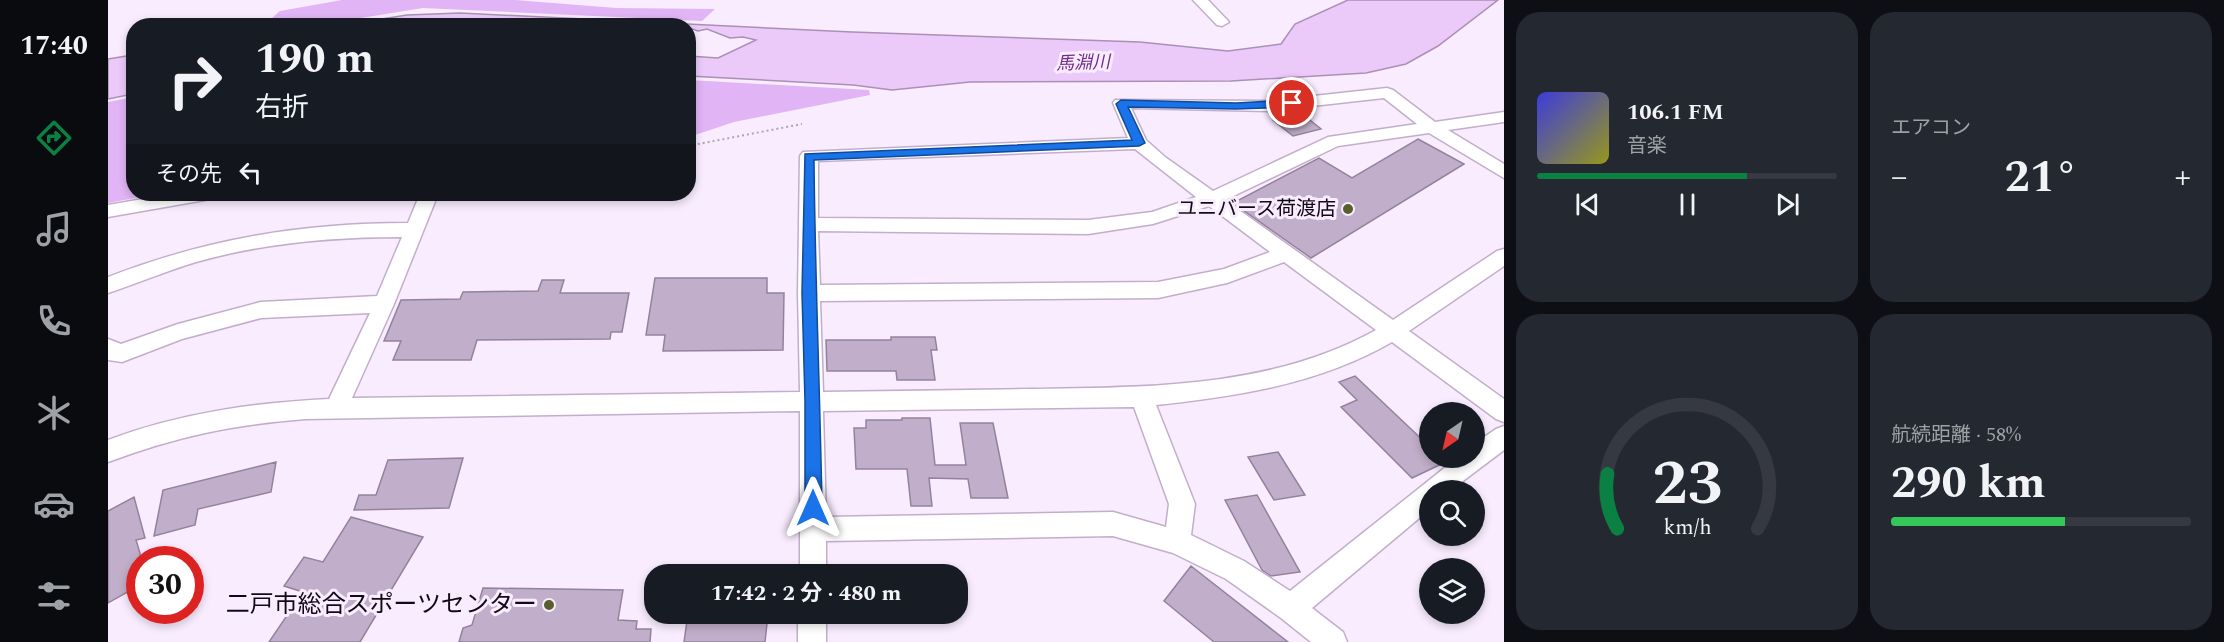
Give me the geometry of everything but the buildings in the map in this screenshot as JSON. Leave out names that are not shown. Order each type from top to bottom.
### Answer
[{"type":"street","points":[[1200,0],[1222,22]]},
{"type":"street","points":[[1504,172],[1431,127],[1387,93],[1268,106],[1121,104],[1139,143],[1159,161],[1504,412]]},
{"type":"street","points":[[808,224],[1088,227],[1153,218],[1211,199],[1334,141],[1504,117]]},
{"type":"street","points":[[813,564],[813,401],[808,293],[809,156],[1139,143]]},
{"type":"street","points":[[108,211],[165,201]]},
{"type":"street","points":[[336,408],[384,304],[426,201]]},
{"type":"street","points":[[108,285],[177,261],[234,246],[296,235],[344,231],[414,230]]},
{"type":"street","points":[[808,293],[1158,290],[1227,276],[1285,254]]},
{"type":"street","points":[[108,451],[178,426],[258,412],[336,408],[1142,396],[1237,387],[1303,372],[1353,352],[1393,331],[1504,256]]},
{"type":"street","points":[[108,348],[113,352],[122,353],[177,332],[261,310],[384,304]]},
{"type":"street","points":[[1142,396],[1182,504],[1178,542]]},
{"type":"street","points":[[1447,480],[1504,436]]},
{"type":"street","points":[[1291,608],[1419,502]]},
{"type":"street","points":[[814,530],[1113,524],[1178,542],[1235,570],[1291,608],[1333,642]]},
{"type":"street","points":[[812,624],[812,642]]},
{"type":"path","points":[[696,144],[802,124]]},
{"type":"shaded area","points":[[342,0],[515,0],[616,8],[715,9],[702,21],[696,21],[696,18],[638,18],[423,8],[361,18],[272,18],[280,11]]},
{"type":"shaded area","points":[[696,80],[869,90],[870,95],[734,122],[696,135]]},
{"type":"shaded area","points":[[126,98],[126,200],[108,203],[108,102]]},
{"type":"water","name":"馬淵川","points":[[1348,0],[1498,0],[1438,46],[1406,64],[1366,73],[1231,81],[970,82],[892,90],[853,85],[696,76],[696,56],[718,58],[756,40],[743,37],[730,38],[707,29],[698,31],[696,24],[1140,42],[1228,51],[1281,44],[1295,24]]},
{"type":"water","points":[[460,13],[563,18],[388,18]]},
{"type":"water","points":[[126,56],[126,95],[108,99],[108,59]]},
{"type":"place","name":"ユニバース荷渡店","points":[[1348,209]]},
{"type":"place","name":"二戸市総合スポーツセンター","points":[[549,605]]},
{"type":"route","points":[[813,508],[813,401],[808,293],[809,156],[1139,143],[1121,104],[1268,106],[1292,103]]}]
